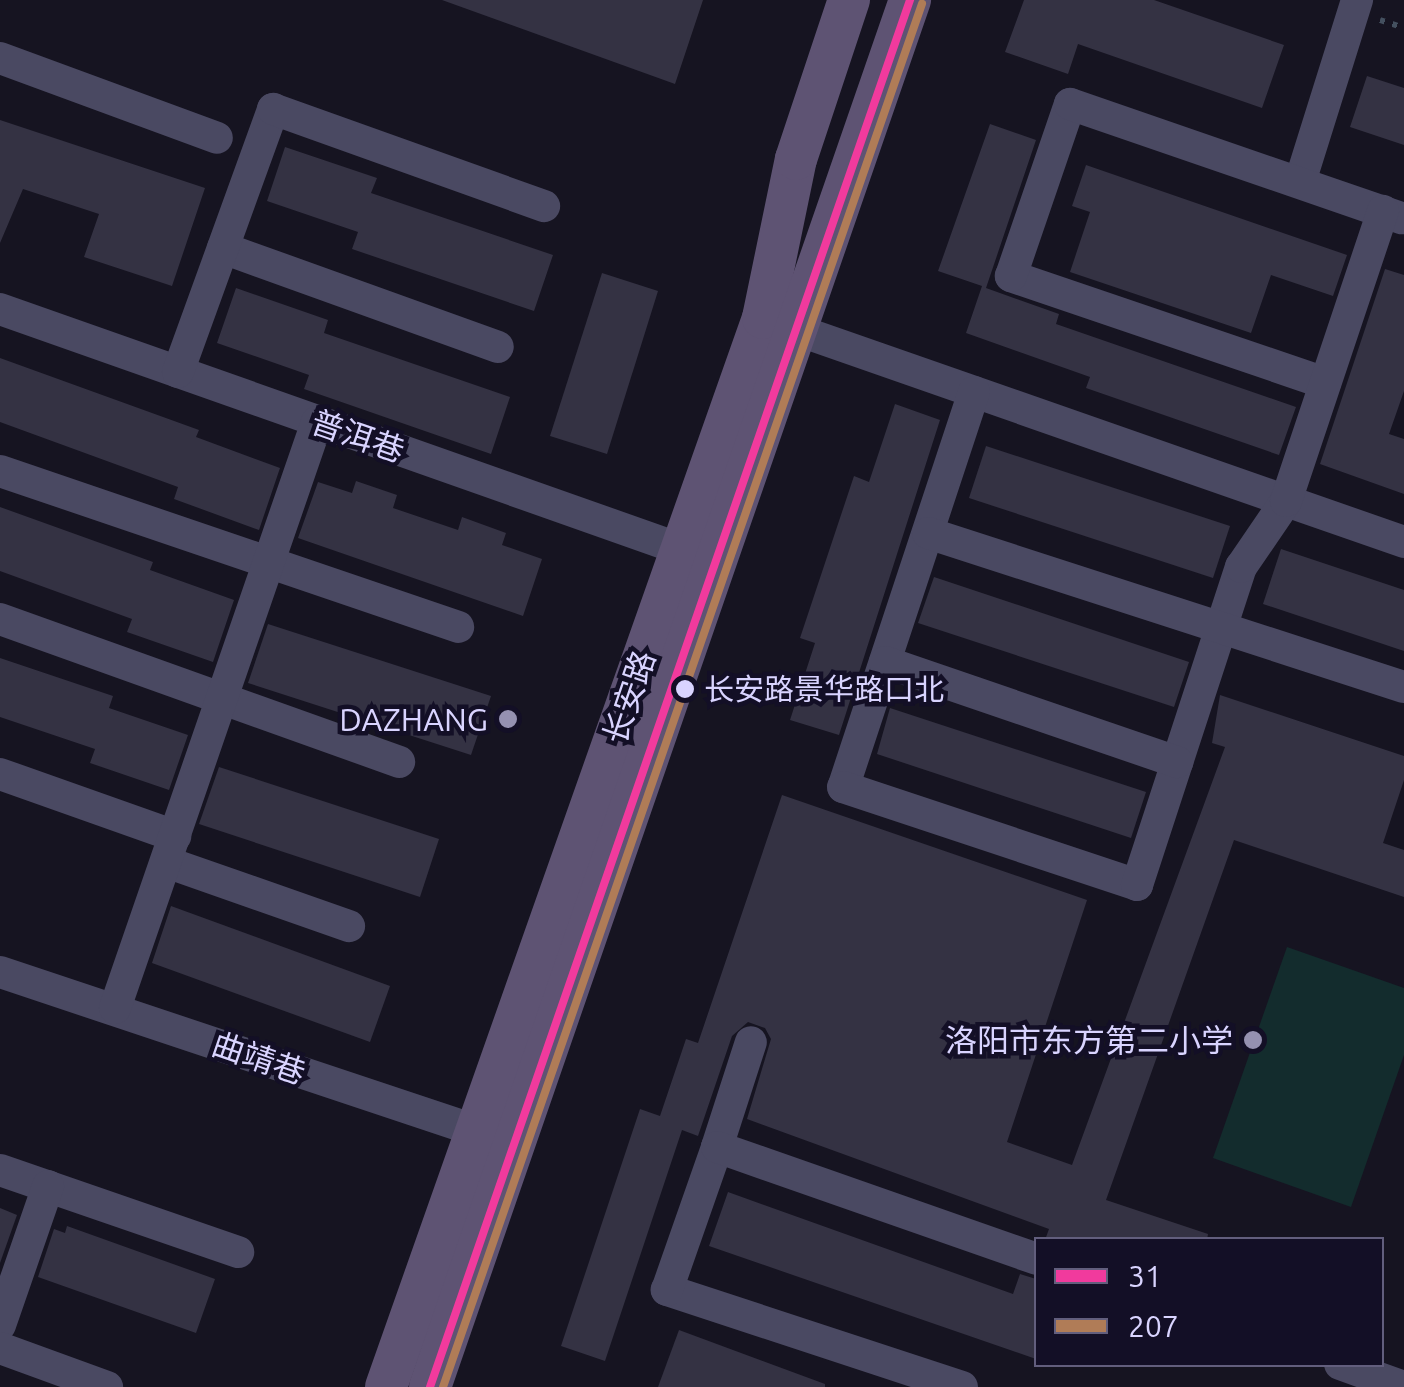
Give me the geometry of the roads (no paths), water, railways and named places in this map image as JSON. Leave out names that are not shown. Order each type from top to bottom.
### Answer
[{"type":"main road","name":"长安路","points":[[430,1387],[498,1138],[698,556],[762,318],[796,158],[849,0]]},
{"type":"main road","name":"长安路","points":[[698,556],[797,330],[910,0]]},
{"type":"main road","name":"长安路","points":[[386,1387],[498,1138]]},
{"type":"lane","points":[[1300,182],[1356,0]]},
{"type":"lane","points":[[0,58],[217,138]]},
{"type":"lane","points":[[974,392],[843,787],[1137,885],[1241,567],[1286,501],[1326,383],[1394,215],[1070,104],[1011,276],[1326,383]]},
{"type":"lane","points":[[178,372],[273,109],[544,206]]},
{"type":"lane","points":[[223,248],[498,347]]},
{"type":"lane","name":"普洱巷","points":[[0,309],[698,556]]},
{"type":"lane","points":[[797,330],[1404,542]]},
{"type":"lane","points":[[115,1008],[317,422]]},
{"type":"lane","points":[[0,471],[458,627]]},
{"type":"lane","points":[[928,533],[1404,687]]},
{"type":"lane","points":[[0,619],[399,762]]},
{"type":"lane","points":[[885,662],[1178,762]]},
{"type":"lane","points":[[0,774],[348,926]]},
{"type":"lane","name":"曲靖巷","points":[[0,972],[498,1138]]},
{"type":"lane","points":[[750,1042],[667,1290],[962,1387]]},
{"type":"lane","points":[[717,1147],[1034,1258]]},
{"type":"lane","points":[[0,1170],[238,1252]]},
{"type":"lane","points":[[0,1325],[48,1186]]},
{"type":"lane","points":[[0,1348],[107,1387]]},
{"type":"lane","points":[[1348,1367],[1404,1387]]},
{"type":"place","name":"长安路景华路口北","points":[[685,689]]},
{"type":"place","name":"DAZHANG","points":[[508,719]]},
{"type":"place","name":"洛阳市东方第二小学","points":[[1253,1040]]}]
